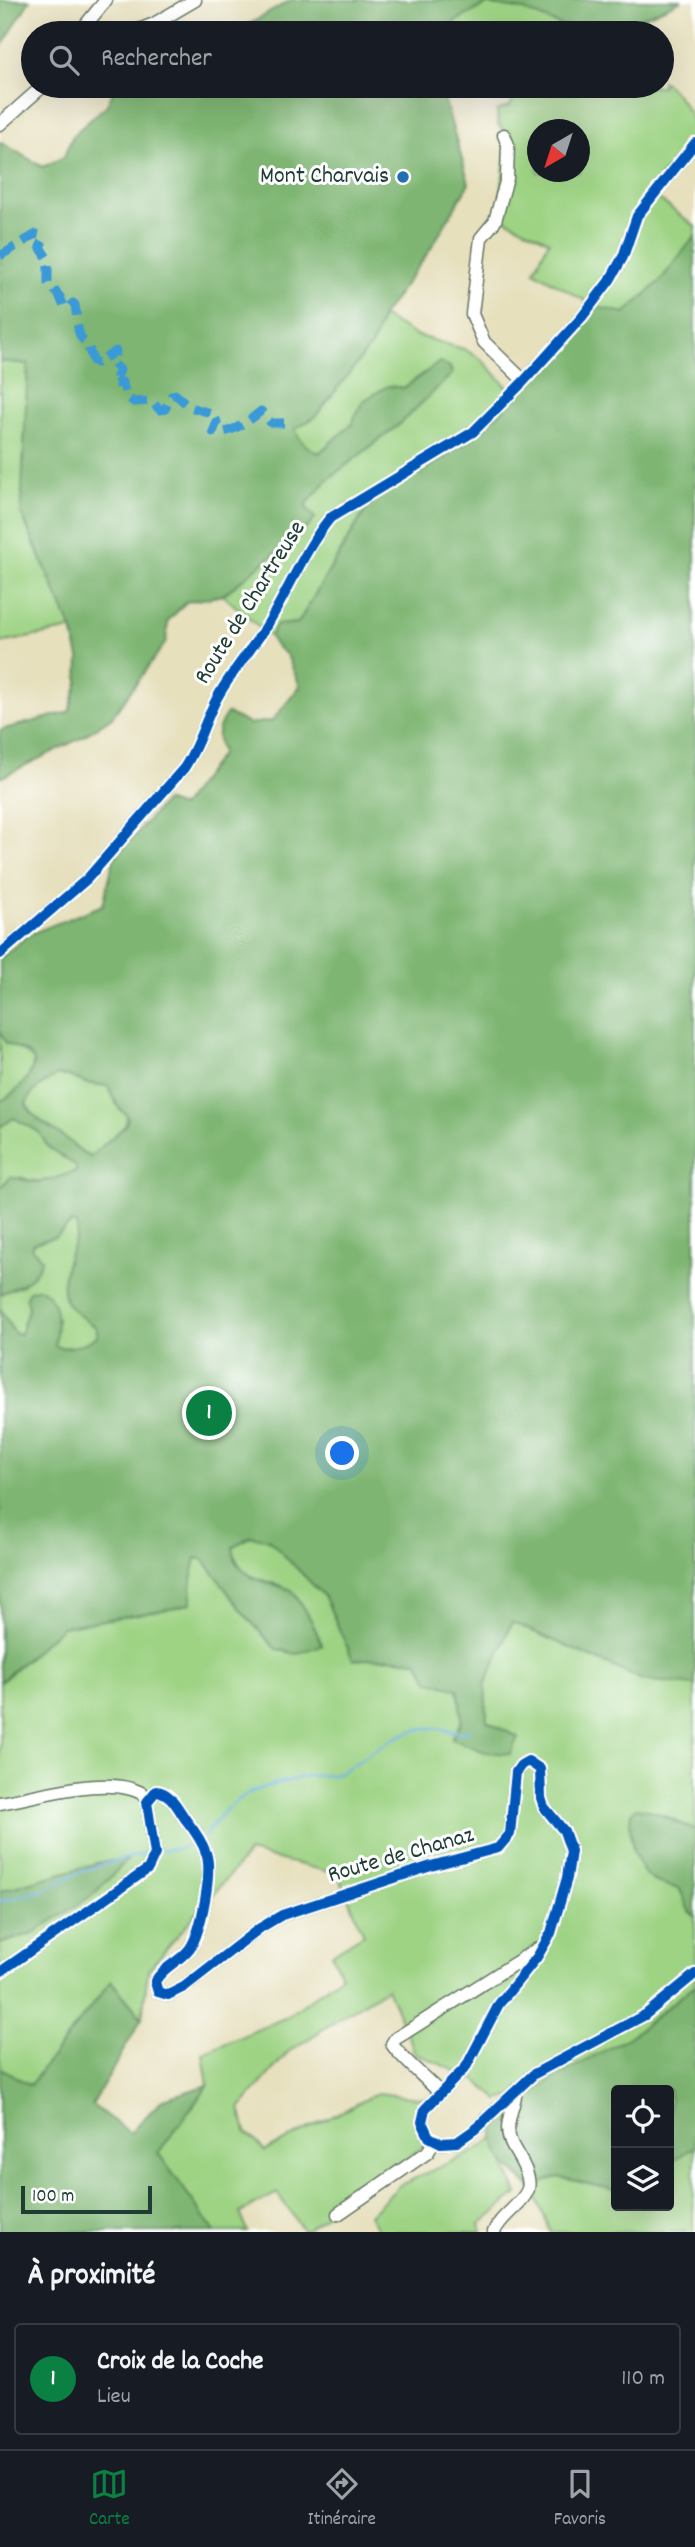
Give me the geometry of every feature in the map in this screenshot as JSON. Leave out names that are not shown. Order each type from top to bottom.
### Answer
[{"type":"street","points":[[89,21],[106,0]]},
{"type":"street","points":[[159,21],[195,0]]},
{"type":"street","points":[[0,124],[29,98]]},
{"type":"street","points":[[504,135],[508,145],[507,178],[495,221],[481,238],[472,314],[484,342],[524,381]]},
{"type":"street","name":"Route de Chartreuse","points":[[0,954],[87,879],[184,768],[196,748],[224,685],[267,626],[317,535],[330,518],[473,432],[524,381],[582,317],[610,280],[623,257],[637,216],[695,143]]},
{"type":"street","name":"Route de Chanaz","points":[[147,1802],[156,1791],[165,1793],[170,1798],[197,1834],[206,1852],[209,1869],[197,1935],[188,1951],[158,1975],[155,1987],[162,1995],[174,1993],[184,1987],[282,1914],[408,1873],[498,1848],[510,1834],[515,1776],[518,1769],[526,1761],[540,1769],[541,1798],[548,1813],[564,1831],[570,1843],[567,1878],[546,1944],[499,2004],[466,2067],[425,2109],[422,2116],[425,2132],[434,2141]]},
{"type":"street","points":[[0,1803],[57,1790],[93,1786],[138,1790],[146,1796],[155,1854],[148,1869],[0,1972]]},
{"type":"street","points":[[440,2093],[395,2051],[392,2044],[395,2039],[546,1944]]},
{"type":"street","points":[[338,2214],[428,2152],[434,2141],[457,2142],[549,2065],[645,2015],[695,1974]]},
{"type":"street","points":[[494,2232],[527,2192],[528,2183],[510,2141],[507,2125],[516,2090]]},
{"type":"green space","points":[[0,0],[30,0],[0,49]]},
{"type":"green space","points":[[291,0],[682,0],[635,21],[550,21],[524,10],[487,4],[456,21],[255,21]]},
{"type":"green space","points":[[487,4],[524,10],[550,21],[456,21]]},
{"type":"green space","points":[[674,91],[683,104],[691,119],[694,134],[648,191],[695,226],[695,236],[659,282],[625,313],[596,307],[534,271],[549,241],[499,216],[507,135],[498,124],[497,111],[510,106],[514,98],[674,98]]},
{"type":"green space","points":[[110,98],[444,98],[469,183],[430,250],[382,316],[373,343],[315,417],[295,429],[304,444],[319,453],[351,425],[363,401],[388,386],[404,388],[440,362],[450,367],[452,374],[401,423],[327,480],[305,506],[315,518],[309,526],[223,595],[186,602],[168,621],[166,642],[112,717],[81,738],[0,778],[0,730],[69,712],[78,682],[79,657],[72,629],[21,513],[28,364],[0,361],[0,142],[43,167],[64,157],[73,135],[107,105]]},
{"type":"green space","points":[[695,236],[695,1685],[643,1680],[512,1622],[485,1685],[487,1721],[518,1737],[510,1754],[485,1752],[452,1739],[462,1719],[458,1689],[429,1681],[418,1661],[387,1658],[353,1660],[325,1597],[269,1540],[251,1536],[233,1547],[236,1563],[253,1578],[292,1590],[311,1620],[322,1645],[296,1654],[276,1649],[245,1615],[203,1559],[196,1558],[191,1579],[191,1603],[62,1627],[0,1682],[0,1308],[14,1333],[20,1334],[29,1307],[26,1296],[29,1291],[40,1288],[47,1293],[55,1306],[55,1346],[66,1348],[83,1344],[97,1336],[97,1328],[70,1307],[63,1293],[64,1272],[77,1234],[77,1225],[72,1223],[55,1237],[33,1243],[31,1248],[42,1259],[39,1267],[25,1282],[0,1294],[0,1188],[10,1177],[31,1182],[44,1181],[76,1171],[76,1166],[48,1147],[39,1132],[14,1118],[0,1127],[0,1102],[22,1085],[30,1074],[34,1061],[27,1052],[6,1043],[0,1031],[0,958],[30,934],[103,905],[114,858],[165,801],[181,807],[222,753],[218,732],[227,713],[249,724],[272,721],[300,686],[287,655],[270,637],[276,625],[298,623],[375,495],[425,470],[472,439],[517,397],[596,307],[625,313],[659,282]],"holes":[[[58,1075],[69,1076],[85,1083],[108,1086],[118,1107],[127,1115],[125,1126],[90,1157],[38,1119],[26,1104],[31,1095],[44,1084]]]},
{"type":"green space","points":[[382,316],[415,335],[464,349],[481,359],[517,397],[472,439],[425,470],[374,495],[298,623],[276,625],[270,637],[223,595],[309,526],[305,506],[327,480],[401,423],[440,362],[403,388],[388,386],[363,401],[351,425],[319,453],[308,447],[295,429],[315,417],[373,343]]},
{"type":"green space","points":[[0,361],[28,364],[21,513],[72,629],[0,643]]},
{"type":"green space","points":[[0,1031],[7,1042],[34,1061],[30,1074],[22,1085],[0,1102]]},
{"type":"green space","points":[[58,1075],[108,1086],[118,1107],[127,1115],[125,1126],[90,1157],[38,1119],[26,1104],[35,1091]]},
{"type":"green space","points":[[14,1118],[39,1132],[48,1147],[76,1165],[76,1171],[42,1181],[21,1177],[0,1188],[0,1127]]},
{"type":"green space","points":[[71,1222],[77,1225],[78,1236],[69,1258],[74,1311],[97,1328],[97,1336],[77,1346],[66,1348],[55,1346],[57,1319],[29,1307],[20,1334],[14,1333],[0,1308],[0,1294],[23,1285],[39,1254],[31,1248],[33,1243],[55,1237]]},
{"type":"green space","points":[[251,1536],[269,1539],[325,1597],[353,1660],[387,1658],[418,1661],[429,1681],[458,1689],[462,1719],[518,1738],[487,1722],[485,1685],[512,1622],[643,1680],[695,1685],[695,1830],[664,1815],[653,1881],[680,1889],[689,1911],[695,1917],[695,1985],[629,2037],[536,2090],[499,2100],[476,2080],[415,2053],[387,1988],[288,2052],[240,2108],[246,2132],[265,2151],[378,2093],[426,2099],[415,2119],[428,2143],[304,2231],[277,2193],[240,2213],[248,2232],[215,2232],[158,2153],[208,2086],[203,2053],[287,2017],[341,1976],[332,1954],[364,1934],[338,1874],[249,1852],[148,1970],[142,2018],[111,1981],[30,2085],[0,2068],[0,1944],[35,1932],[94,1894],[127,1860],[98,1863],[0,1891],[0,1683],[62,1627],[191,1603],[191,1579],[195,1558],[203,1559],[245,1615],[322,1645],[294,1593],[254,1577],[241,1567],[233,1547]]},
{"type":"green space","points":[[636,1808],[652,1811],[695,1830],[695,1917],[689,1911],[680,1889],[656,1882],[646,1875],[636,1859],[630,1829],[631,1812]]},
{"type":"green space","points":[[128,1859],[94,1894],[35,1932],[0,1944],[0,1891],[98,1863]]},
{"type":"green space","points":[[111,1981],[142,2018],[92,2105],[130,2133],[163,2099],[208,2085],[158,2153],[215,2232],[0,2232],[0,2068],[30,2085]]},
{"type":"green space","points":[[695,1985],[695,2147],[674,2159],[674,2085],[611,2085],[611,2189],[558,2177],[547,2180],[533,2190],[497,2150],[494,2134],[500,2121],[512,2108],[551,2080],[627,2038]]},
{"type":"green space","points":[[494,2138],[517,2194],[480,2224],[482,2232],[374,2232],[377,2229],[369,2215],[400,2185],[475,2151]]},
{"type":"green space","points":[[695,2147],[695,2232],[551,2232],[533,2190],[547,2180],[558,2177],[611,2189],[611,2211],[674,2211],[674,2158]]},
{"type":"waterway","points":[[205,1836],[229,1807],[259,1789],[307,1776],[338,1773],[391,1740],[414,1731],[428,1728],[470,1731]]},
{"type":"waterway","points":[[162,1850],[196,1844]]},
{"type":"waterway","points":[[0,1901],[42,1891],[84,1870],[150,1852]]},
{"type":"marked path","points":[[0,256],[36,234],[41,235],[43,241],[40,247],[48,259],[48,283],[60,297],[64,307],[68,308],[73,303],[75,305],[80,336],[87,343],[93,361],[97,363],[116,351],[113,363],[120,370],[113,385],[122,382],[127,397],[134,402],[151,401],[160,410],[165,409],[171,396],[175,394],[190,407],[214,414],[217,422],[213,432],[232,430],[261,411],[271,423],[284,423]]},
{"type":"cycle path","points":[[0,954],[87,879],[184,768],[222,690],[267,625],[312,543],[330,518],[473,432],[524,381],[582,317],[610,280],[623,257],[637,216],[695,143]]},
{"type":"cycle path","points":[[0,1972],[148,1869],[155,1854],[147,1802],[156,1791],[166,1794],[177,1806],[200,1840],[208,1862],[205,1902],[194,1940],[186,1953],[162,1972],[155,1982],[158,1992],[168,1995],[184,1987],[260,1928],[282,1915],[431,1866],[498,1848],[510,1834],[516,1772],[528,1761],[540,1769],[544,1807],[564,1831],[571,1851],[567,1878],[551,1933],[537,1957],[499,2004],[466,2067],[425,2109],[422,2122],[429,2137],[441,2143],[457,2142],[474,2130],[534,2074],[645,2015],[695,1974]]},
{"type":"place","name":"Mont Charvais","points":[[403,177]]},
{"type":"place","name":"Croix de la Coche","points":[[209,1413]]}]
